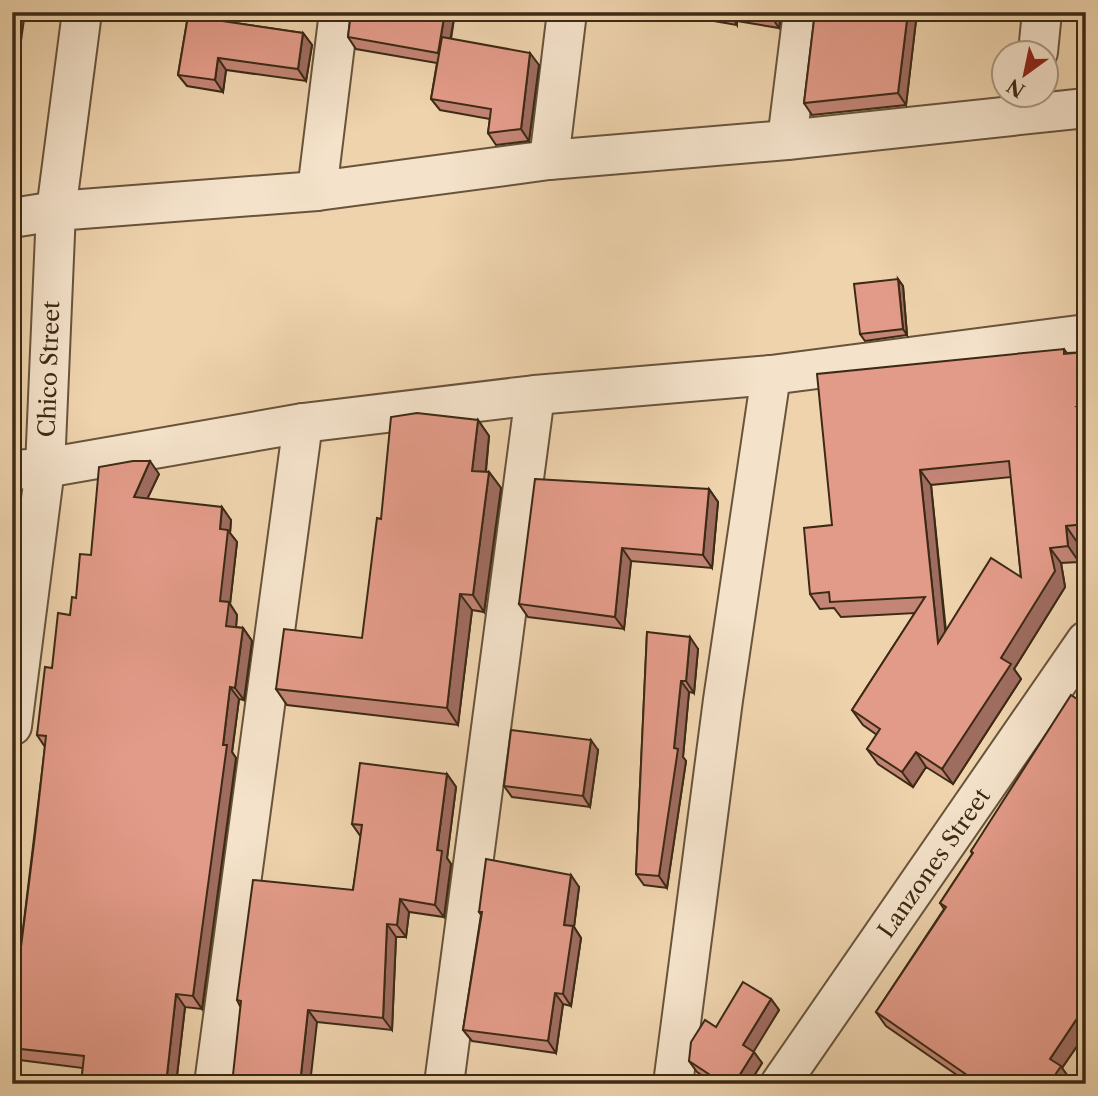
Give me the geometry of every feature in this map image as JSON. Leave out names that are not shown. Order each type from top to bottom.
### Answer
[{"type":"street","name":"Chico Street","points":[[12,726],[28,469],[56,211],[82,12]]},
{"type":"street","points":[[317,191],[339,12]]},
{"type":"street","points":[[550,160],[567,12]]},
{"type":"street","points":[[787,140],[803,12]]},
{"type":"street","points":[[1039,38],[1042,12]]},
{"type":"street","points":[[1060,107],[1086,108]]},
{"type":"street","points":[[12,218],[56,211],[317,191],[550,160],[787,140],[1018,108]]},
{"type":"street","points":[[28,469],[303,423],[535,395],[771,375],[1086,334]]},
{"type":"street","points":[[673,1084],[723,700],[771,375]]},
{"type":"street","points":[[444,1084],[535,395]]},
{"type":"street","points":[[214,1084],[303,423]]},
{"type":"street","name":"Lanzones Street","points":[[780,1084],[1086,641]]},
{"type":"building","points":[[351,12],[445,12],[438,53],[348,37]]},
{"type":"building","points":[[749,12],[772,12],[771,16]]},
{"type":"building","points":[[815,12],[908,12],[898,93],[804,103]]},
{"type":"building","points":[[1083,12],[1086,12],[1086,35],[1080,35]]},
{"type":"building","points":[[188,16],[303,33],[298,69],[218,58],[215,80],[178,75]]},
{"type":"building","points":[[442,37],[530,53],[521,129],[488,133],[491,109],[431,99]]},
{"type":"building","points":[[898,279],[903,329],[860,334],[854,284]]},
{"type":"building","points":[[1064,349],[1064,354],[1086,352],[1086,406],[1077,407],[1086,413],[1086,524],[1066,526],[1068,546],[1050,548],[1055,571],[1001,658],[1011,664],[942,769],[916,752],[902,772],[867,749],[880,729],[852,710],[925,597],[830,602],[829,592],[810,594],[804,528],[832,525],[817,374]],"holes":[[[1009,461],[1021,577],[991,558],[938,643],[920,470]]]},
{"type":"building","points":[[417,413],[478,420],[472,471],[489,472],[473,595],[460,594],[447,708],[276,689],[284,629],[362,638],[377,518],[381,519],[391,417]]},
{"type":"building","points":[[150,461],[134,497],[222,507],[220,529],[228,530],[220,601],[229,602],[226,626],[243,628],[235,688],[230,687],[223,745],[227,745],[193,996],[176,994],[166,1084],[81,1084],[84,1056],[12,1048],[12,987],[16,987],[46,736],[37,735],[45,667],[52,668],[58,613],[70,615],[72,597],[76,598],[80,554],[91,555],[99,467]]},
{"type":"building","points":[[535,479],[709,489],[703,555],[622,548],[615,617],[519,604]]},
{"type":"building","points":[[647,632],[690,637],[686,681],[681,681],[674,748],[678,749],[659,876],[636,874]]},
{"type":"building","points":[[1071,695],[1086,705],[1086,1005],[1050,1059],[1061,1066],[1049,1084],[980,1084],[876,1012],[946,907],[940,903]]},
{"type":"building","points":[[511,730],[591,740],[583,796],[504,786]]},
{"type":"building","points":[[360,763],[447,774],[437,850],[442,851],[435,905],[400,899],[397,925],[387,924],[383,1018],[308,1010],[300,1084],[232,1084],[241,1001],[237,1000],[253,880],[353,890],[362,825],[352,824]]},
{"type":"building","points":[[486,859],[571,875],[564,925],[573,926],[563,994],[555,993],[548,1041],[463,1030],[482,912],[479,912]]},
{"type":"building","points":[[743,982],[771,999],[743,1045],[754,1052],[734,1084],[724,1084],[689,1061],[691,1042],[705,1020],[716,1027]]}]
